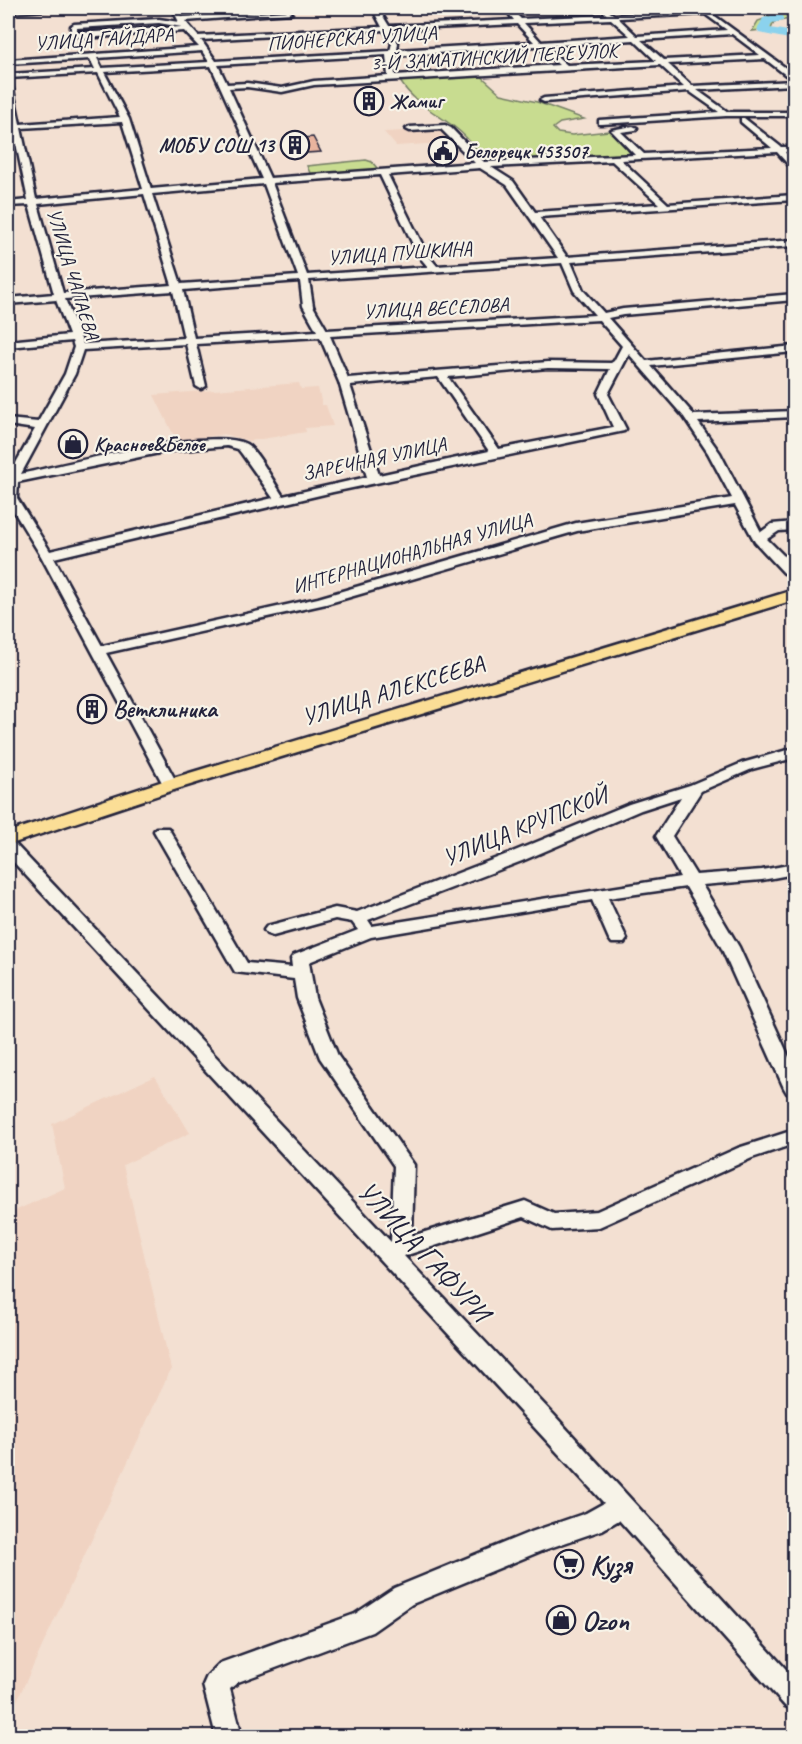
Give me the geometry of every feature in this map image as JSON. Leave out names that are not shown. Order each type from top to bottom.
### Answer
[{"type":"main road","name":"УЛИЦА АЛЕКСЕЕВА","points":[[8,839],[170,785],[795,595]]},
{"type":"street","points":[[8,11],[71,8]]},
{"type":"street","points":[[175,8],[214,64],[267,181],[303,278],[308,306],[323,332],[344,382],[374,479]]},
{"type":"street","points":[[375,8],[395,43],[393,52],[389,56],[392,78]]},
{"type":"street","points":[[507,8],[539,44],[566,68]]},
{"type":"street","points":[[602,8],[691,89],[726,114]]},
{"type":"street","points":[[184,24],[159,21],[74,26],[75,34],[83,36],[184,24],[292,19],[386,28],[703,10],[795,77]]},
{"type":"street","points":[[196,38],[292,19]]},
{"type":"street","points":[[292,19],[304,40]]},
{"type":"street","name":"ПИОНЕРСКАЯ УЛИЦА","points":[[8,76],[734,32]]},
{"type":"street","points":[[310,48],[316,56]]},
{"type":"street","name":"УЛИЦА ГАЙДАРА","points":[[8,62],[203,49]]},
{"type":"street","points":[[93,57],[125,119],[177,287],[201,387]]},
{"type":"street","name":"3-Й ЗАМАТИНСКИЙ ПЕРЕУЛОК","points":[[224,86],[247,85],[282,90],[314,83],[767,57]]},
{"type":"street","points":[[775,63],[790,62]]},
{"type":"street","points":[[544,100],[795,83]]},
{"type":"street","name":"УЛИЦА ЧАПАЕВА","points":[[8,85],[12,127],[31,202],[57,297],[77,343],[70,374],[10,490]]},
{"type":"street","points":[[602,122],[726,114],[795,114]]},
{"type":"street","points":[[12,127],[125,119]]},
{"type":"street","points":[[744,120],[779,150],[795,169]]},
{"type":"street","points":[[642,158],[615,130],[674,125]]},
{"type":"street","points":[[410,129],[442,127],[448,130],[482,165],[510,183],[565,261],[579,291],[690,419],[714,453],[759,538],[789,570],[795,570]]},
{"type":"street","points":[[8,204],[482,165],[795,149]]},
{"type":"street","points":[[615,159],[666,206]]},
{"type":"street","points":[[383,172],[423,255],[435,269]]},
{"type":"street","points":[[532,215],[795,198]]},
{"type":"street","name":"УЛИЦА ПУШКИНА","points":[[8,301],[795,243]]},
{"type":"street","name":"УЛИЦА ВЕСЕЛОВА","points":[[8,344],[190,340],[591,319],[599,315],[795,297]]},
{"type":"street","name":"ЗАРЕЧНАЯ УЛИЦА","points":[[47,556],[279,499],[334,490],[495,452],[620,429],[603,394],[610,373],[620,363],[627,346]]},
{"type":"street","points":[[644,364],[795,349]]},
{"type":"street","points":[[344,382],[548,365],[598,367],[620,363]]},
{"type":"street","points":[[441,375],[495,452]]},
{"type":"street","points":[[690,419],[795,414]]},
{"type":"street","points":[[8,422],[42,426]]},
{"type":"street","points":[[170,785],[10,490],[187,444],[231,442],[242,447],[279,499]]},
{"type":"street","name":"ИНТЕРНАЦИОНАЛЬНАЯ УЛИЦА","points":[[98,651],[321,601],[576,527],[738,501]]},
{"type":"street","points":[[759,538],[776,527],[795,526]]},
{"type":"street","name":"УЛИЦА КРУПСКОЙ","points":[[273,930],[336,913],[363,925],[635,807],[695,788],[747,766],[795,753]]},
{"type":"street","points":[[695,788],[664,836],[730,947],[795,1088]]},
{"type":"street","points":[[162,831],[241,968],[301,974]]},
{"type":"street","name":"УЛИЦА ГАФУРИ","points":[[8,847],[318,1178],[394,1252],[795,1697]]},
{"type":"street","points":[[795,869],[363,925],[300,959],[306,998],[329,1058],[404,1164],[394,1252],[525,1209],[552,1222],[599,1219],[745,1153],[795,1137]]},
{"type":"street","points":[[598,894],[618,939]]},
{"type":"street","points":[[229,1737],[216,1685],[229,1672],[363,1623],[403,1596],[537,1541],[593,1522],[622,1506]]},
{"type":"shaded area","points":[[440,129],[458,142],[396,146],[384,132]]},
{"type":"shaded area","points":[[299,383],[301,389],[318,388],[322,405],[326,405],[333,426],[305,428],[306,432],[249,441],[224,434],[177,442],[154,395]]},
{"type":"shaded area","points":[[155,1076],[190,1133],[123,1165],[171,1369],[8,1720],[8,1214],[65,1188],[52,1124]]},
{"type":"green space","points":[[756,8],[778,8],[790,19],[774,22],[771,29],[752,31],[758,21],[770,17]]},
{"type":"green space","points":[[479,74],[501,94],[537,102],[584,119],[560,123],[553,128],[558,133],[572,135],[609,131],[625,145],[631,156],[489,164],[470,141],[419,102],[400,81]]},
{"type":"green space","points":[[366,160],[372,162],[377,168],[321,174],[310,173],[307,166]]},
{"type":"building","name":"МОБУ СОШ 13","points":[[313,137],[321,152],[291,154],[284,140]]},
{"type":"building","name":"Ветклиника","points":[[97,702],[104,713],[86,717],[79,706]]},
{"type":"waterway","points":[[764,8],[779,18],[767,21],[763,30],[794,36]]},
{"type":"place","name":"Жамиг","points":[[369,101]]},
{"type":"place","name":"МОБУ СОШ 13","points":[[295,145]]},
{"type":"place","name":"Белорецк 453507","points":[[443,151]]},
{"type":"place","name":"Красное&Белое","points":[[73,444]]},
{"type":"place","name":"Ветклиника","points":[[92,709]]},
{"type":"place","name":"Кузя","points":[[569,1564]]},
{"type":"place","name":"Ozon","points":[[561,1620]]}]
